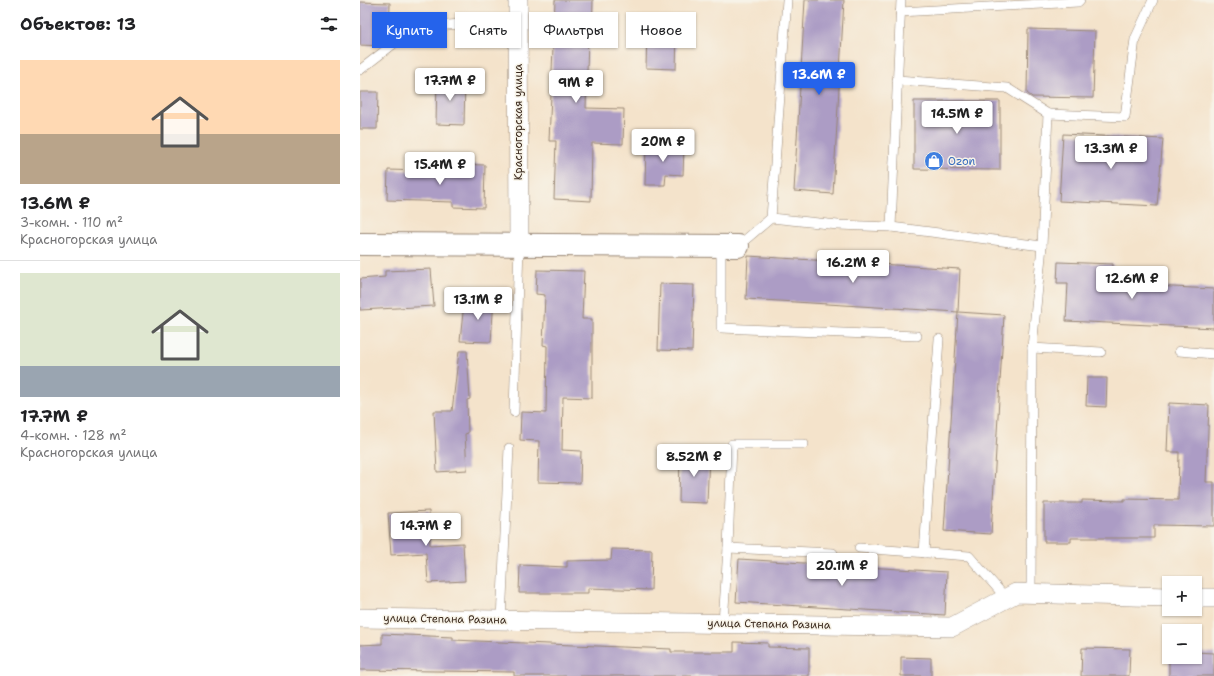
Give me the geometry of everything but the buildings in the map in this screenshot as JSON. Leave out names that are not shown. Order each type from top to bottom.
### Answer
[{"type":"street","name":"Красногорская улица","points":[[518,0],[518,12]]},
{"type":"street","name":"Красногорская улица","points":[[518,48],[519,244]]},
{"type":"street","points":[[360,244],[729,246]]},
{"type":"street","name":"улица Степана Разина","points":[[360,618],[952,627],[1016,593],[1162,597]]},
{"type":"street","points":[[1202,598],[1214,598]]},
{"type":"lane","points":[[771,218],[787,0]]},
{"type":"lane","points":[[891,227],[901,0]]},
{"type":"lane","points":[[900,12],[1078,2],[1080,0]]},
{"type":"lane","points":[[897,80],[1007,88],[1048,114],[1125,116],[1135,39],[1153,0]]},
{"type":"lane","points":[[360,70],[414,28],[455,24]]},
{"type":"lane","points":[[1031,594],[1032,348],[1042,246],[1048,114]]},
{"type":"lane","points":[[917,336],[721,328],[729,246],[771,218],[838,225],[891,227],[1042,246]]},
{"type":"lane","points":[[514,412],[519,244]]},
{"type":"lane","points":[[924,553],[939,339]]},
{"type":"lane","points":[[1032,348],[1101,352]]},
{"type":"lane","points":[[1179,350],[1214,354]]},
{"type":"lane","points":[[723,623],[728,548],[732,444],[804,444]]},
{"type":"lane","points":[[501,620],[509,448]]},
{"type":"lane","points":[[728,548],[833,553]]},
{"type":"lane","points":[[859,548],[969,556],[1006,598]]},
{"type":"place","name":"Ozon","points":[[934,161]]}]
